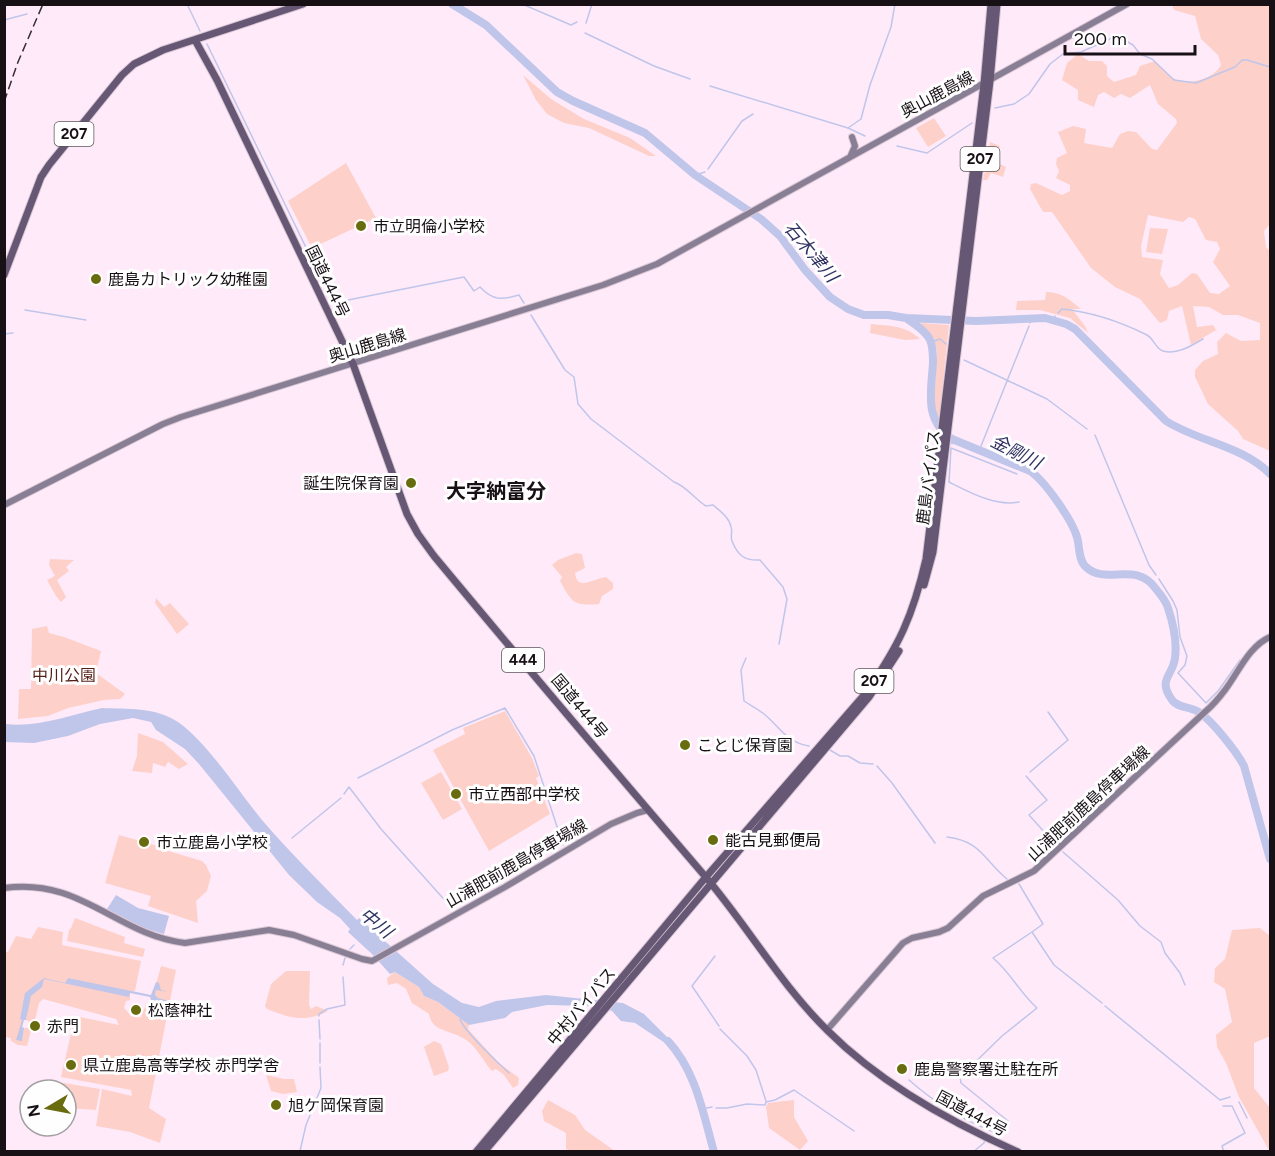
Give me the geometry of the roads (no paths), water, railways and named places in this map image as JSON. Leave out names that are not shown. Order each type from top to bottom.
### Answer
[{"type":"highway","name":"207","points":[[4,275],[34,193],[49,165],[122,75],[134,64],[163,50],[303,4]]},
{"type":"highway","name":"鹿島バイパス","points":[[987,83],[991,4]]},
{"type":"highway","name":"鹿島バイパス","points":[[709,880],[865,693],[901,638],[918,592],[926,559],[945,436],[997,4]]},
{"type":"highway","name":"国道444号","points":[[195,40],[217,80],[353,364],[407,514],[434,556],[709,880],[782,978],[826,1030],[857,1058],[891,1083],[955,1122],[1018,1152]]},
{"type":"highway","name":"鹿島バイパス","points":[[945,436],[943,422],[957,330]]},
{"type":"highway","name":"中村バイパス","points":[[476,1152],[520,1104],[709,880]]},
{"type":"highway","name":"中村バイパス","points":[[484,1152],[520,1104]]},
{"type":"main road","name":"奥山鹿島線","points":[[4,505],[172,421],[622,279],[657,264],[1127,4]]},
{"type":"main road","points":[[851,156],[855,146],[852,137]]},
{"type":"main road","name":"山浦肥前鹿島停車場線","points":[[826,1030],[903,943],[912,938],[948,928],[983,896],[1034,872],[1198,719],[1224,691],[1252,651],[1270,637]]},
{"type":"main road","name":"山浦肥前鹿島停車場線","points":[[4,888],[22,887],[62,891],[138,929],[175,942],[185,943],[269,930],[294,935],[362,959],[376,960],[611,824],[648,810]]},
{"type":"water","points":[[102,708],[151,711],[169,717],[189,731],[212,755],[273,833],[357,920],[359,918],[433,984],[462,1003],[479,1007],[496,1001],[546,995],[623,1003],[644,1014],[677,1047],[674,1049],[635,1023],[621,1021],[612,1011],[590,1006],[547,1005],[512,1012],[505,1018],[469,1025],[438,1002],[424,996],[419,987],[395,972],[390,974],[348,932],[350,929],[340,918],[317,902],[289,875],[185,749],[156,730],[151,722],[133,718],[100,724],[68,736],[34,743],[5,742],[5,724],[41,723]]},
{"type":"water","points":[[116,895],[138,908],[169,916],[164,934],[143,928],[107,909]]},
{"type":"water","points":[[44,978],[65,983],[68,978],[151,995],[156,982],[159,983],[161,990],[168,992],[156,990],[155,995],[169,1001],[168,1004],[151,1000],[150,997],[130,993],[129,997],[44,979],[42,987],[31,996],[26,1020],[22,1027],[24,1028],[22,1041],[16,1040],[22,1020],[20,1019],[25,993]]},
{"type":"waterway","points":[[187,4],[200,31]]},
{"type":"waterway","name":"石木津川","points":[[452,4],[486,25],[557,92],[645,133],[695,175],[761,219],[780,236],[805,270],[830,297],[848,309],[864,315],[906,318],[976,321],[1045,318],[1066,324],[1075,329],[1166,421],[1234,450],[1270,474]]},
{"type":"waterway","points":[[522,4],[571,25],[577,22]]},
{"type":"waterway","points":[[586,23],[592,4]]},
{"type":"waterway","points":[[710,86],[848,128],[861,119],[870,85],[891,27],[895,4]]},
{"type":"waterway","points":[[4,20],[27,14]]},
{"type":"waterway","points":[[585,33],[654,66],[690,79]]},
{"type":"waterway","points":[[995,108],[1014,104],[1029,94],[1050,64],[1063,54],[1081,52],[1114,37],[1133,45],[1140,54],[1152,59],[1174,80],[1196,83],[1235,67],[1242,60],[1270,67]]},
{"type":"waterway","points":[[207,44],[333,303],[464,277],[474,291],[480,287],[489,295],[498,298],[519,295],[524,303]]},
{"type":"waterway","points":[[708,169],[742,121],[753,114]]},
{"type":"waterway","points":[[897,146],[927,153],[972,123]]},
{"type":"waterway","points":[[848,128],[865,136]]},
{"type":"waterway","points":[[695,175],[705,172]]},
{"type":"waterway","points":[[1058,313],[1062,309],[1073,310],[1117,322],[1147,335],[1159,348],[1168,352],[1179,351],[1203,339]]},
{"type":"waterway","points":[[25,310],[86,320]]},
{"type":"waterway","points":[[531,315],[565,370],[574,377],[578,404],[591,419],[674,482],[683,486],[706,506],[713,505],[730,523],[732,541],[740,554],[750,560],[760,560],[783,587],[787,599],[779,644]]},
{"type":"waterway","name":"石木津川","points":[[1054,320],[1055,316]]},
{"type":"waterway","name":"石木津川","points":[[1030,317],[1030,323]]},
{"type":"waterway","name":"金剛川","points":[[906,318],[923,331],[931,342],[933,351],[931,405],[933,415],[943,432],[952,439],[1030,471],[1036,476],[1070,521],[1077,537],[1082,561],[1086,567],[1102,574],[1139,576],[1148,581],[1163,598],[1171,620],[1175,646],[1174,664],[1166,682],[1168,693],[1174,703],[1197,711],[1209,721],[1241,760],[1270,859]]},
{"type":"waterway","points":[[981,446],[1029,326]]},
{"type":"waterway","points":[[4,334],[13,333]]},
{"type":"waterway","points":[[931,342],[940,339],[946,344]]},
{"type":"waterway","points":[[964,360],[1047,399],[1087,429]]},
{"type":"waterway","points":[[1095,435],[1149,565],[1156,575]]},
{"type":"waterway","name":"金剛川","points":[[952,439],[952,444]]},
{"type":"waterway","points":[[1017,474],[951,448],[949,482],[992,501],[1019,502]]},
{"type":"waterway","points":[[1159,579],[1177,610],[1180,637],[1187,656],[1185,665],[1178,673],[1206,703],[1218,691],[1240,660]]},
{"type":"waterway","points":[[746,658],[741,670],[744,701],[764,714],[789,738],[809,746]]},
{"type":"waterway","points":[[358,778],[452,730],[505,708],[534,756],[563,845]]},
{"type":"waterway","points":[[1030,772],[1068,740],[1048,712]]},
{"type":"waterway","points":[[830,750],[860,763],[873,764]]},
{"type":"waterway","points":[[877,766],[935,843]]},
{"type":"waterway","points":[[1026,776],[1047,800],[1029,815],[1056,845]]},
{"type":"waterway","points":[[344,794],[349,787],[381,829],[450,906]]},
{"type":"waterway","points":[[292,838],[341,798]]},
{"type":"waterway","points":[[947,837],[958,839],[975,847],[1007,879]]},
{"type":"waterway","points":[[1063,852],[1118,900],[1140,926],[1161,942],[1165,953],[1180,973],[1185,985]]},
{"type":"waterway","points":[[1019,884],[1043,924],[1032,932],[1054,965],[1102,1003]]},
{"type":"waterway","points":[[909,1080],[951,1111],[999,1134],[1008,1121],[961,1083],[960,1077],[1002,1036],[1037,1008],[993,958],[1032,932]]},
{"type":"waterway","points":[[350,949],[354,945]]},
{"type":"waterway","points":[[715,956],[692,986],[719,1026]]},
{"type":"waterway","points":[[343,965],[345,958]]},
{"type":"waterway","points":[[319,1016],[327,1009],[345,1005],[343,977]]},
{"type":"waterway","points":[[1105,1006],[1220,1100],[1230,1097]]},
{"type":"waterway","points":[[460,1019],[474,1039],[509,1073]]},
{"type":"waterway","points":[[319,1020],[320,1039]]},
{"type":"waterway","points":[[720,1029],[747,1056],[756,1070],[766,1101]]},
{"type":"waterway","name":"中川","points":[[668,1041],[678,1053],[692,1079],[714,1152]]},
{"type":"waterway","points":[[320,1043],[320,1063]]},
{"type":"waterway","points":[[300,1151],[306,1125],[321,1088],[320,1067]]},
{"type":"waterway","points":[[716,1108],[747,1104],[765,1105],[766,1102],[794,1090],[854,1131]]},
{"type":"waterway","points":[[1239,1102],[1247,1118]]},
{"type":"waterway","points":[[1223,1106],[1232,1106],[1245,1133],[1222,1146],[1224,1152]]},
{"type":"waterway","points":[[702,1109],[712,1107]]},
{"type":"waterway","points":[[973,1152],[985,1140]]},
{"type":"railway","points":[[4,102],[43,4]]},
{"type":"place","name":"市立明倫小学校","points":[[361,226]]},
{"type":"place","name":"鹿島カトリック幼稚園","points":[[96,279]]},
{"type":"place","name":"誕生院保育園","points":[[411,483]]},
{"type":"place","name":"ことじ保育園","points":[[685,745]]},
{"type":"place","name":"市立西部中学校","points":[[456,794]]},
{"type":"place","name":"能古見郵便局","points":[[713,840]]},
{"type":"place","name":"市立鹿島小学校","points":[[144,842]]},
{"type":"place","name":"松蔭神社","points":[[136,1010]]},
{"type":"place","name":"赤門","points":[[35,1026]]},
{"type":"place","name":"県立鹿島高等学校 赤門学舎","points":[[71,1065]]},
{"type":"place","name":"鹿島警察署辻駐在所","points":[[902,1069]]},
{"type":"place","name":"旭ケ岡保育園","points":[[276,1105]]},
{"type":"district","name":"大字納富分","points":[[496,491]]},
{"type":"park label","name":"中川公園","points":[[64,675]]}]
